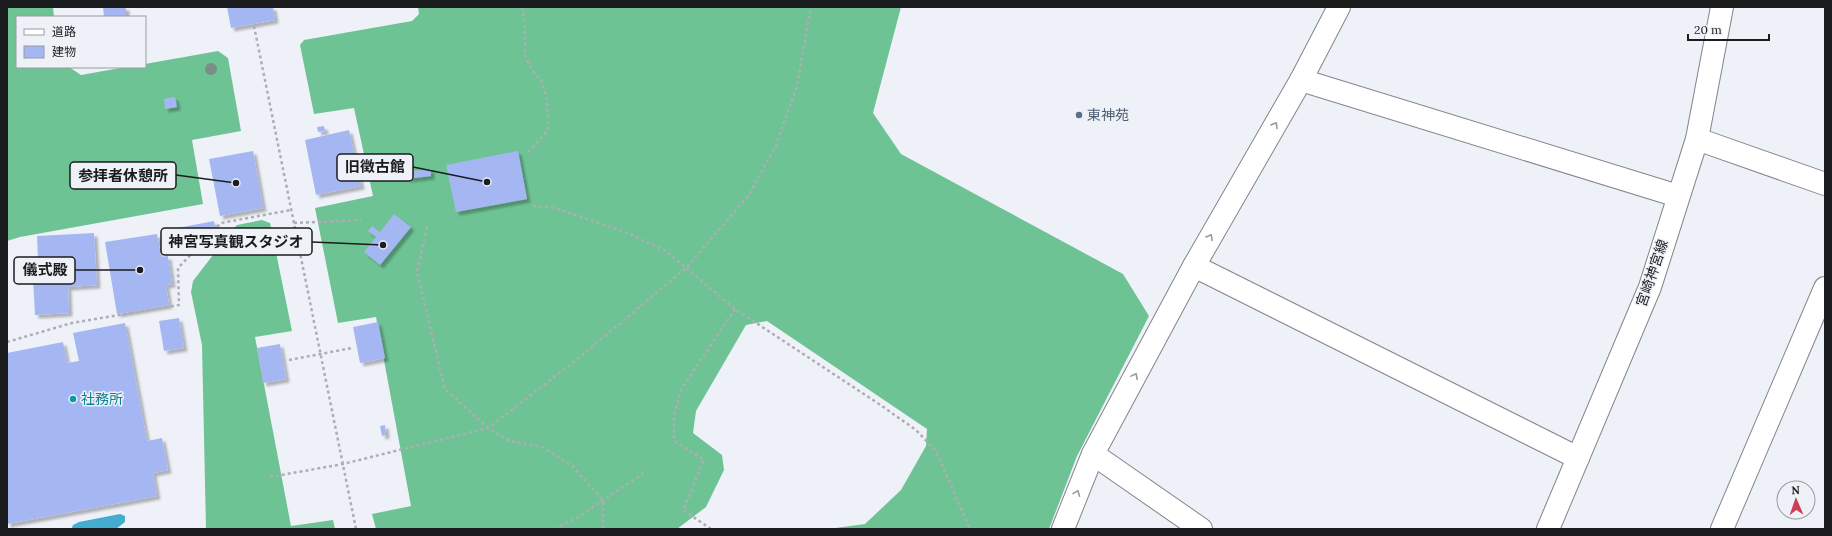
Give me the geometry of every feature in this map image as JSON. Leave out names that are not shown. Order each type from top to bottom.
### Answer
[{"type":"street","points":[[1063,529],[1093,454],[1194,266],[1301,80],[1339,7]]},
{"type":"street","name":"宮崎神宮線","points":[[1548,529],[1650,287],[1697,139],[1722,7]]},
{"type":"street","points":[[1301,80],[1678,196]]},
{"type":"street","points":[[1697,139],[1825,184]]},
{"type":"street","points":[[1194,266],[1578,458]]},
{"type":"street","points":[[1722,529],[1825,288]]},
{"type":"street","points":[[1093,454],[1201,529]]},
{"type":"path","points":[[522,7],[525,25],[525,55],[532,70],[542,82],[547,100],[548,130],[528,154]]},
{"type":"path","points":[[270,477],[343,464],[488,428],[575,361],[686,268],[749,195],[776,145],[797,86],[811,7]]},
{"type":"path","points":[[254,26],[356,529]]},
{"type":"path","points":[[533,206],[555,208],[626,232],[666,251],[735,310],[879,404],[916,430],[936,452],[970,529]]},
{"type":"path","points":[[7,342],[72,323],[179,305],[178,268],[221,223],[291,210]]},
{"type":"path","points":[[294,223],[361,220]]},
{"type":"path","points":[[427,227],[418,272],[444,389],[488,428],[509,441],[542,447],[572,466],[603,500],[603,529]]},
{"type":"path","points":[[711,529],[683,510],[704,460],[674,441],[674,415],[681,390],[735,310]]},
{"type":"path","points":[[289,360],[352,348]]},
{"type":"path","points":[[555,529],[577,518],[645,472]]},
{"type":"green space","points":[[7,7],[53,7],[54,16],[16,16],[16,68],[70,68],[81,75],[120,68],[146,68],[146,64],[218,51],[228,58],[241,131],[192,140],[203,204],[20,237],[7,241]]},
{"type":"green space","points":[[418,7],[901,7],[873,113],[901,154],[1123,274],[1149,316],[1077,456],[1049,529],[828,529],[865,524],[901,490],[926,446],[927,429],[767,321],[746,325],[696,411],[693,433],[722,455],[724,470],[706,507],[677,529],[376,529],[372,514],[411,506],[376,317],[338,323],[315,208],[373,196],[354,108],[314,114],[300,45],[304,40],[412,21],[419,14]]},
{"type":"green space","points":[[262,220],[270,223],[292,331],[255,337],[291,526],[333,520],[335,529],[206,529],[202,345],[191,292],[193,281],[233,229],[237,225]]},
{"type":"water","points":[[120,514],[125,516],[125,522],[116,529],[72,528],[73,525],[79,522]]},
{"type":"building","points":[[103,7],[126,7],[126,16],[104,16]]},
{"type":"building","points":[[227,7],[273,7],[275,20],[231,28]]},
{"type":"building","points":[[175,97],[177,107],[165,109],[164,99]]},
{"type":"building","points":[[324,126],[325,131],[318,132],[317,127]]},
{"type":"building","points":[[349,130],[361,186],[316,195],[305,140]]},
{"type":"building","points":[[253,151],[263,208],[220,216],[209,159]]},
{"type":"building","points":[[518,151],[527,199],[456,212],[446,165]]},
{"type":"building","points":[[431,169],[431,176],[407,179],[406,172]]},
{"type":"building","points":[[394,214],[411,227],[380,265],[364,252],[376,237],[368,231],[372,226],[380,232]]},
{"type":"building","points":[[214,221],[215,227],[163,236],[162,231]]},
{"type":"building","points":[[94,233],[97,285],[68,287],[69,313],[35,315],[32,261],[38,261],[37,236]]},
{"type":"building","points":[[157,234],[161,257],[168,256],[172,284],[166,285],[169,305],[117,314],[105,242]]},
{"type":"building","points":[[179,318],[184,348],[164,351],[159,321]]},
{"type":"building","points":[[378,322],[385,358],[360,363],[353,327]]},
{"type":"building","name":"社務所","points":[[125,323],[147,441],[162,438],[168,470],[153,473],[157,496],[7,524],[7,353],[63,342],[67,363],[79,361],[73,333]]},
{"type":"building","points":[[280,344],[286,379],[263,383],[257,348]]},
{"type":"building","points":[[385,425],[386,435],[382,436],[380,426]]},
{"type":"place","name":"東神苑","points":[[1079,115]]},
{"type":"place","name":"旧徴古館","points":[[487,182]]},
{"type":"place","name":"参拝者休憩所","points":[[236,183]]},
{"type":"place","name":"神宮写真観スタジオ","points":[[383,245]]},
{"type":"place","name":"儀式殿","points":[[140,270]]},
{"type":"place","name":"社務所","points":[[73,399]]}]
